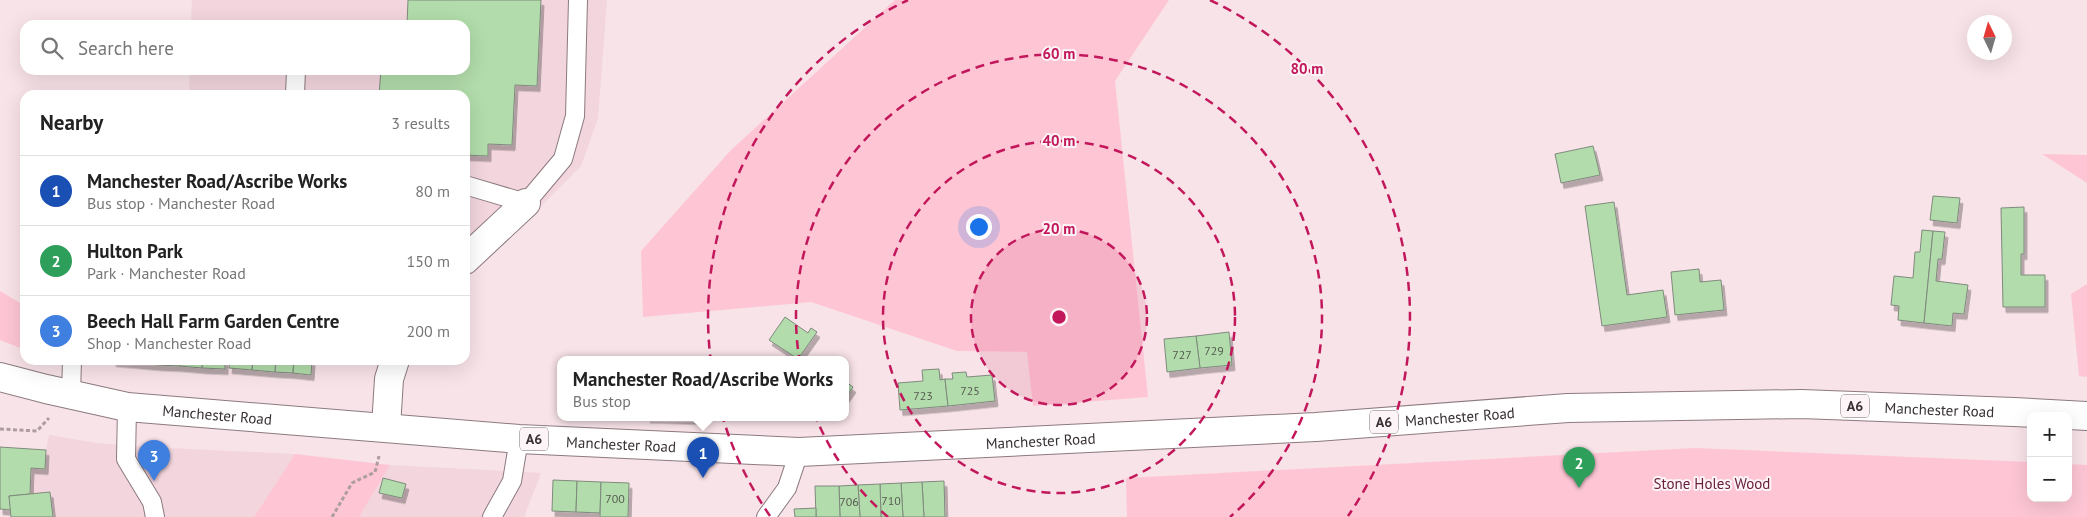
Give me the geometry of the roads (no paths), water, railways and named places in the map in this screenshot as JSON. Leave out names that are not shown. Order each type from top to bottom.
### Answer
[{"type":"main road","points":[[470,255],[526,203]]},
{"type":"main road","points":[[386,427],[389,379],[393,365]]},
{"type":"main road","name":"Manchester Road","points":[[0,377],[127,407],[519,439],[799,452],[1316,427],[1587,408],[1801,404],[2087,416]]},
{"type":"lane","points":[[470,186],[526,203],[563,159],[575,116],[578,0]]},
{"type":"lane","points":[[294,90],[296,75]]},
{"type":"lane","points":[[71,394],[72,365]]},
{"type":"lane","points":[[127,407],[126,459],[152,502],[155,517]]},
{"type":"lane","points":[[492,517],[512,481],[519,439]]},
{"type":"lane","points":[[766,517],[787,488],[799,452]]},
{"type":"place","name":"Manchester Road/Ascribe Works","points":[[703,478]]},
{"type":"place","name":"Beech Hall Farm Garden Centre","points":[[154,481]]},
{"type":"place","name":"Hulton Park","points":[[1579,488]]},
{"type":"park label","name":"Stone Holes Wood","points":[[1712,483]]}]
